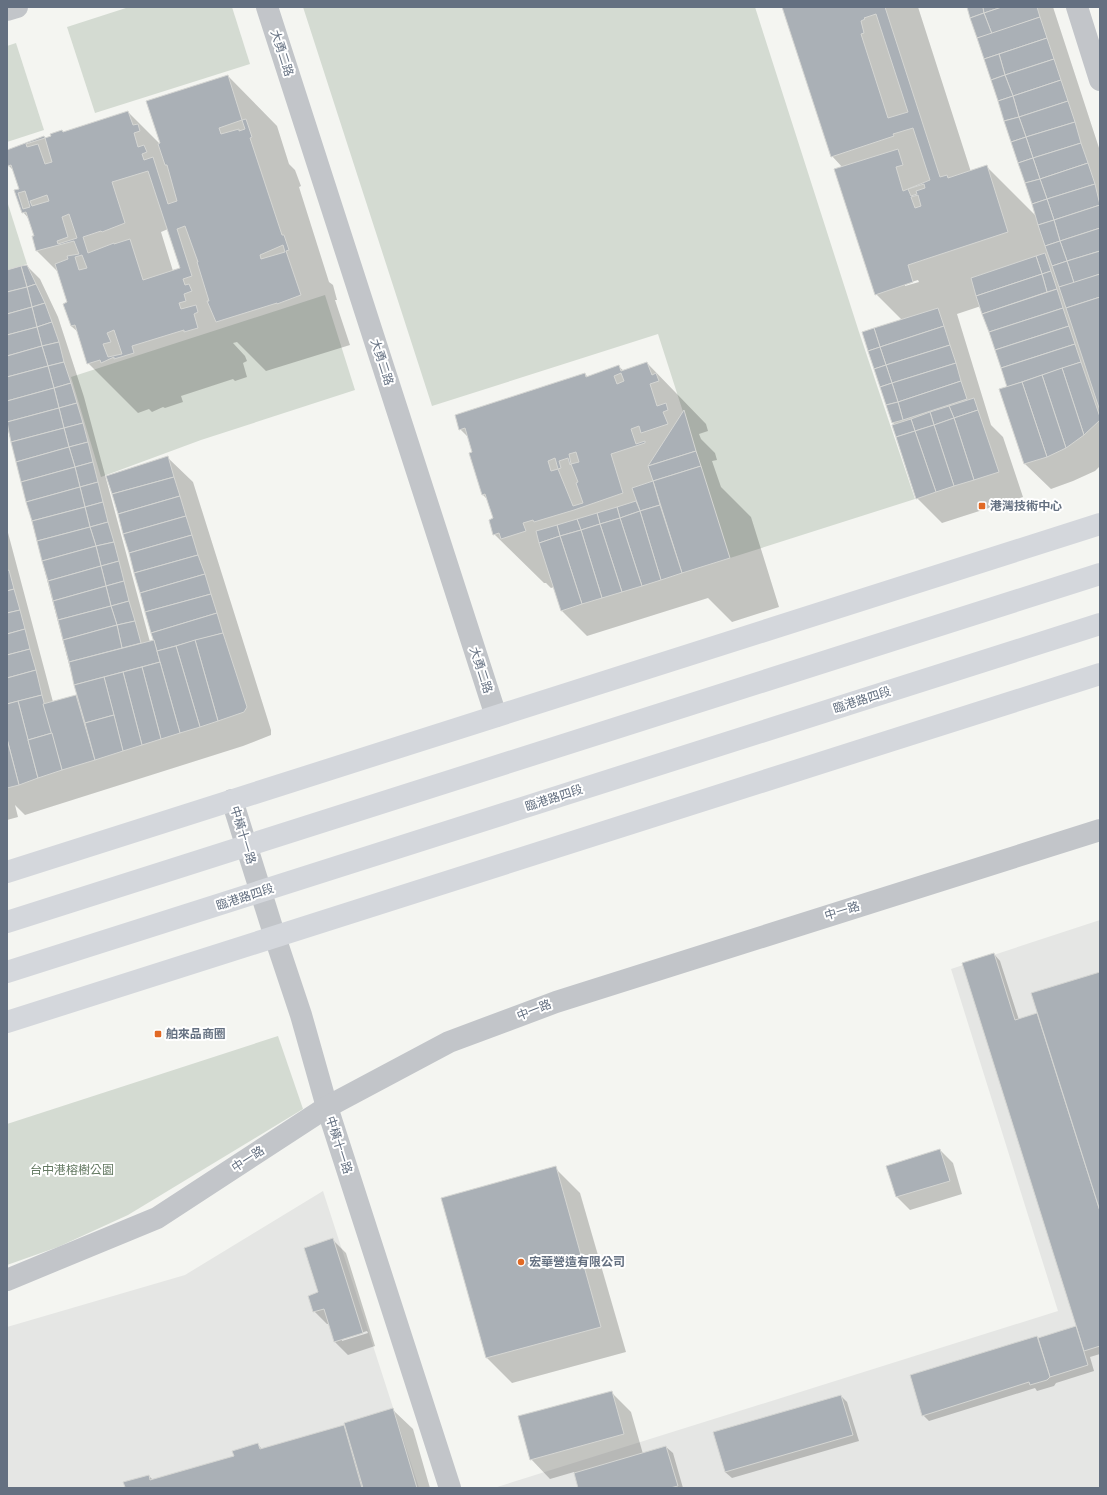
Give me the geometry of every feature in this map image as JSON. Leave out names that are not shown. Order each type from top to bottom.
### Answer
[{"type":"main road","points":[[7,872],[1100,524]]},
{"type":"main road","points":[[7,922],[1100,574]]},
{"type":"main road","name":"臨港路四段","points":[[7,972],[1100,624]]},
{"type":"main road","points":[[7,1022],[1100,674]]},
{"type":"street","points":[[7,10],[17,7]]},
{"type":"street","name":"大勇二路","points":[[267,7],[496,716]]},
{"type":"street","points":[[1076,7],[1100,80]]},
{"type":"street","name":"中橫十一路","points":[[232,800],[260,892],[301,1015],[327,1107],[450,1488]]},
{"type":"street","name":"中一路","points":[[7,1280],[157,1218],[327,1107],[449,1042],[556,1002],[1100,830]]},
{"type":"shaded area","points":[[1100,920],[1100,1488],[494,1488],[1058,1311],[951,969]]},
{"type":"shaded area","points":[[323,1191],[419,1488],[7,1488],[7,1327],[185,1275]]},
{"type":"green space","points":[[129,7],[232,7],[250,64],[95,113],[67,27]]},
{"type":"green space","points":[[303,7],[755,7],[859,332],[915,499],[730,558],[658,334],[432,406]]},
{"type":"green space","points":[[16,43],[44,130],[7,142],[7,46]]},
{"type":"green space","points":[[7,201],[27,264],[7,270]]},
{"type":"green space","points":[[325,295],[355,390],[201,440],[101,477],[71,377]]},
{"type":"green space","name":"台中港榕樹公園","points":[[278,1036],[303,1109],[128,1215],[58,1247],[7,1265],[7,1124]]},
{"type":"building","points":[[782,7],[885,7],[940,177],[947,175],[948,178],[987,165],[1008,232],[908,265],[913,282],[875,295],[834,169],[898,149],[903,165],[896,167],[903,191],[930,180],[913,128],[893,134],[894,136],[831,157]],"holes":[[[876,14],[908,112],[888,118],[861,34],[864,33],[861,21],[865,19],[864,18]],[[924,184],[925,188],[916,191],[917,194],[911,196],[908,189]],[[918,195],[921,206],[915,208],[911,197]]]},
{"type":"building","points":[[967,7],[983,7],[984,13],[970,18]]},
{"type":"building","points":[[983,7],[1002,7],[984,13]]},
{"type":"building","points":[[1002,7],[1037,7],[1040,17],[992,34],[984,13]]},
{"type":"building","points":[[984,13],[992,34],[977,38],[970,18]]},
{"type":"building","points":[[1040,17],[1047,38],[984,59],[977,38]]},
{"type":"building","points":[[1047,38],[1054,59],[1005,75],[999,54]]},
{"type":"building","points":[[999,54],[1005,75],[991,80],[984,59]]},
{"type":"building","points":[[1054,59],[1061,80],[1013,96],[1005,75]]},
{"type":"building","points":[[228,75],[242,120],[246,119],[252,137],[250,138],[282,235],[284,235],[289,250],[286,251],[301,295],[277,304],[216,322],[207,301],[209,301],[198,262],[185,226],[177,229],[192,276],[183,279],[185,285],[189,284],[192,291],[184,294],[186,301],[179,303],[181,309],[196,305],[198,312],[194,314],[198,328],[184,332],[184,330],[132,346],[134,353],[114,359],[114,357],[101,363],[100,360],[87,364],[75,325],[71,326],[63,304],[67,302],[55,264],[68,259],[67,256],[79,254],[74,241],[36,251],[32,236],[34,236],[26,212],[22,213],[14,190],[19,189],[11,165],[8,166],[7,150],[44,136],[45,138],[51,136],[50,134],[62,130],[63,132],[128,111],[133,125],[138,124],[140,131],[134,133],[138,147],[144,145],[147,152],[142,154],[144,160],[153,157],[168,204],[177,201],[167,165],[165,165],[158,144],[160,143],[146,101]],"holes":[[[242,120],[245,129],[239,131],[239,129],[221,134],[219,128]],[[45,138],[52,162],[45,164],[38,144],[27,147],[26,144]],[[148,171],[180,268],[143,280],[130,239],[114,243],[88,253],[83,237],[101,231],[102,232],[125,223],[112,182]],[[25,191],[30,207],[23,209],[18,193]],[[47,195],[49,201],[32,206],[30,201]],[[69,214],[77,238],[58,244],[57,241],[68,237],[62,217]],[[283,245],[285,252],[261,259],[260,255]],[[82,255],[87,268],[79,270],[75,257]],[[114,330],[122,354],[108,357],[103,344],[111,342],[107,333]]]},
{"type":"building","points":[[1005,75],[1013,96],[998,101],[991,80]]},
{"type":"building","points":[[1061,80],[1068,101],[1019,117],[1013,96]]},
{"type":"building","points":[[1013,96],[1019,117],[1004,121],[998,101]]},
{"type":"building","points":[[1068,101],[1075,122],[1026,137],[1019,117]]},
{"type":"building","points":[[1019,117],[1026,137],[1011,142],[1004,121]]},
{"type":"building","points":[[1075,122],[1081,143],[1033,158],[1026,137]]},
{"type":"building","points":[[1026,137],[1033,158],[1018,163],[1011,142]]},
{"type":"building","points":[[1081,143],[1088,163],[1040,179],[1033,158]]},
{"type":"building","points":[[1033,158],[1040,179],[1025,183],[1018,163]]},
{"type":"building","points":[[1088,163],[1095,184],[1047,199],[1040,179]]},
{"type":"building","points":[[1040,179],[1047,199],[1032,204],[1025,183]]},
{"type":"building","points":[[1095,184],[1100,205],[1054,220],[1047,199]]},
{"type":"building","points":[[1047,199],[1054,220],[1038,225],[1032,204]]},
{"type":"building","points":[[1100,205],[1100,228],[1060,241],[1054,220]]},
{"type":"building","points":[[1054,220],[1060,241],[1045,246],[1038,225]]},
{"type":"building","points":[[1100,228],[1100,251],[1067,261],[1060,241]]},
{"type":"building","points":[[1060,241],[1067,261],[1052,266],[1045,246]]},
{"type":"building","points":[[1100,251],[1100,274],[1074,283],[1067,261]]},
{"type":"building","points":[[1045,253],[1051,271],[1042,274],[1036,256]]},
{"type":"building","points":[[1036,256],[1042,274],[976,296],[971,278]]},
{"type":"building","points":[[1067,261],[1074,283],[1059,287],[1052,266]]},
{"type":"building","points":[[27,265],[36,284],[27,287],[21,266]]},
{"type":"building","points":[[21,266],[27,287],[7,292],[7,270]]},
{"type":"building","points":[[1051,271],[1057,289],[1047,292],[1042,274]]},
{"type":"building","points":[[1042,274],[1047,292],[982,314],[976,296]]},
{"type":"building","points":[[1100,274],[1100,297],[1066,308],[1059,287]]},
{"type":"building","points":[[36,284],[45,303],[32,307],[27,287]]},
{"type":"building","points":[[27,287],[32,307],[7,314],[7,292]]},
{"type":"building","points":[[1057,289],[1063,308],[989,332],[982,314]]},
{"type":"building","points":[[1100,297],[1100,411],[1066,308]]},
{"type":"building","points":[[45,303],[52,322],[37,327],[32,307]]},
{"type":"building","points":[[32,307],[37,327],[7,335],[7,314]]},
{"type":"building","points":[[938,308],[944,326],[880,347],[874,328]]},
{"type":"building","points":[[1063,308],[1069,326],[995,350],[989,332]]},
{"type":"building","points":[[52,322],[59,342],[42,346],[37,327]]},
{"type":"building","points":[[944,326],[950,345],[886,365],[880,347]]},
{"type":"building","points":[[1069,326],[1075,344],[1001,368],[995,350]]},
{"type":"building","points":[[37,327],[42,346],[7,356],[7,335]]},
{"type":"building","points":[[874,328],[880,347],[868,351],[862,332]]},
{"type":"building","points":[[59,342],[64,362],[48,366],[42,346]]},
{"type":"building","points":[[1075,344],[1081,362],[1007,387],[1001,368]]},
{"type":"building","points":[[950,345],[956,363],[892,383],[886,365]]},
{"type":"building","points":[[42,346],[48,366],[7,377],[7,356]]},
{"type":"building","points":[[880,347],[886,365],[874,369],[868,351]]},
{"type":"building","points":[[64,362],[71,383],[54,388],[48,366]]},
{"type":"building","points":[[647,362],[652,375],[656,373],[659,381],[650,384],[657,406],[666,403],[668,410],[663,412],[668,424],[641,433],[639,426],[631,429],[636,444],[645,441],[645,443],[611,454],[623,493],[534,522],[533,520],[523,523],[526,531],[501,539],[499,533],[493,535],[489,520],[493,518],[485,494],[482,495],[469,453],[472,452],[465,428],[459,430],[455,415],[585,373],[586,377],[619,365],[621,371]],"holes":[[[621,373],[624,381],[617,384],[614,376]],[[576,452],[579,462],[571,464],[569,454]],[[555,458],[558,469],[551,471],[548,461]],[[568,458],[578,482],[576,483],[583,503],[573,506],[558,469],[561,468],[559,461]]]},
{"type":"building","points":[[1081,362],[1100,417],[1100,420],[1084,435],[1062,368]]},
{"type":"building","points":[[956,363],[961,381],[898,402],[892,383]]},
{"type":"building","points":[[886,365],[892,383],[880,387],[874,369]]},
{"type":"building","points":[[48,366],[54,388],[7,401],[7,377]]},
{"type":"building","points":[[1062,368],[1084,435],[1066,448],[1042,375]]},
{"type":"building","points":[[1042,375],[1066,448],[1047,457],[1022,382]]},
{"type":"building","points":[[961,381],[967,399],[903,420],[898,402]]},
{"type":"building","points":[[1022,382],[1047,457],[1024,464],[999,389]]},
{"type":"building","points":[[71,383],[77,403],[59,408],[54,388]]},
{"type":"building","points":[[892,383],[898,402],[886,405],[880,387]]},
{"type":"building","points":[[54,388],[59,408],[7,422],[7,401]]},
{"type":"building","points":[[974,398],[978,410],[954,418],[949,406]]},
{"type":"building","points":[[898,402],[903,420],[892,423],[886,405]]},
{"type":"building","points":[[77,403],[83,423],[64,428],[59,408]]},
{"type":"building","points":[[949,406],[954,418],[934,425],[930,412]]},
{"type":"building","points":[[59,408],[64,428],[11,442],[7,422]]},
{"type":"building","points":[[684,410],[696,451],[648,466]]},
{"type":"building","points":[[978,410],[999,472],[974,480],[954,418]]},
{"type":"building","points":[[930,412],[934,425],[915,431],[911,419]]},
{"type":"building","points":[[954,418],[974,480],[954,486],[934,425]]},
{"type":"building","points":[[911,419],[915,431],[896,437],[892,425]]},
{"type":"building","points":[[83,423],[88,442],[69,447],[64,428]]},
{"type":"building","points":[[934,425],[954,486],[936,492],[915,431]]},
{"type":"building","points":[[64,428],[69,447],[16,462],[11,442]]},
{"type":"building","points":[[915,431],[936,492],[916,499],[896,437]]},
{"type":"building","points":[[88,442],[93,462],[75,467],[69,447]]},
{"type":"building","points":[[69,447],[75,467],[21,482],[16,462]]},
{"type":"building","points":[[696,451],[701,466],[653,481],[648,466]]},
{"type":"building","points":[[168,456],[174,477],[112,494],[106,476]]},
{"type":"building","points":[[93,462],[98,482],[80,487],[75,467]]},
{"type":"building","points":[[701,466],[730,558],[682,573],[653,481]]},
{"type":"building","points":[[75,467],[80,487],[26,502],[21,482]]},
{"type":"building","points":[[174,477],[180,496],[118,514],[112,494]]},
{"type":"building","points":[[653,481],[660,505],[640,511],[632,488]]},
{"type":"building","points":[[98,482],[103,502],[85,507],[80,487]]},
{"type":"building","points":[[80,487],[85,507],[32,521],[26,502]]},
{"type":"building","points":[[180,496],[186,516],[123,534],[118,514]]},
{"type":"building","points":[[636,501],[640,511],[620,518],[617,507]]},
{"type":"building","points":[[103,502],[108,522],[90,527],[85,507]]},
{"type":"building","points":[[660,505],[682,573],[661,580],[640,511]]},
{"type":"building","points":[[85,507],[90,527],[37,541],[32,521]]},
{"type":"building","points":[[617,507],[620,518],[600,524],[597,513]]},
{"type":"building","points":[[640,511],[661,580],[642,586],[620,518]]},
{"type":"building","points":[[597,513],[600,524],[581,530],[577,519]]},
{"type":"building","points":[[186,516],[192,535],[129,553],[123,534]]},
{"type":"building","points":[[620,518],[642,586],[622,592],[600,524]]},
{"type":"building","points":[[577,519],[581,530],[560,536],[557,525]]},
{"type":"building","points":[[108,522],[114,542],[96,546],[90,527]]},
{"type":"building","points":[[600,524],[622,592],[602,598],[581,530]]},
{"type":"building","points":[[557,525],[560,536],[539,543],[536,531]]},
{"type":"building","points":[[90,527],[96,546],[42,561],[37,541]]},
{"type":"building","points":[[581,530],[602,598],[582,604],[560,536]]},
{"type":"building","points":[[192,535],[198,555],[134,573],[129,553]]},
{"type":"building","points":[[560,536],[582,604],[561,611],[539,543]]},
{"type":"building","points":[[114,542],[119,561],[101,566],[96,546]]},
{"type":"building","points":[[96,546],[101,566],[48,581],[42,561]]},
{"type":"building","points":[[198,555],[205,574],[140,593],[134,573]]},
{"type":"building","points":[[119,561],[124,581],[106,586],[101,566]]},
{"type":"building","points":[[101,566],[106,586],[53,601],[48,581]]},
{"type":"building","points":[[9,570],[14,589],[7,591],[7,571]]},
{"type":"building","points":[[205,574],[211,594],[145,612],[140,593]]},
{"type":"building","points":[[124,581],[129,601],[111,606],[106,586]]},
{"type":"building","points":[[106,586],[111,606],[58,620],[53,601]]},
{"type":"building","points":[[14,589],[20,610],[7,613],[7,591]]},
{"type":"building","points":[[211,594],[217,613],[151,633],[145,612]]},
{"type":"building","points":[[129,601],[135,621],[117,625],[111,606]]},
{"type":"building","points":[[111,606],[117,625],[63,640],[58,620]]},
{"type":"building","points":[[20,610],[25,629],[7,634],[7,613]]},
{"type":"building","points":[[217,613],[223,633],[157,651],[151,633]]},
{"type":"building","points":[[135,621],[141,643],[122,648],[117,625]]},
{"type":"building","points":[[117,625],[122,648],[69,662],[63,640]]},
{"type":"building","points":[[25,629],[30,649],[7,655],[7,634]]},
{"type":"building","points":[[223,633],[247,707],[244,712],[218,721],[195,640]]},
{"type":"building","points":[[154,640],[160,662],[74,685],[69,662]]},
{"type":"building","points":[[195,640],[218,721],[200,727],[176,646]]},
{"type":"building","points":[[176,646],[200,727],[180,733],[157,651]]},
{"type":"building","points":[[30,649],[36,670],[7,678],[7,655]]},
{"type":"building","points":[[160,662],[180,733],[161,739],[142,667]]},
{"type":"building","points":[[142,667],[161,739],[142,745],[123,672]]},
{"type":"building","points":[[36,670],[42,695],[7,704],[7,678]]},
{"type":"building","points":[[123,672],[142,745],[123,751],[104,677]]},
{"type":"building","points":[[104,677],[114,715],[85,723],[74,685]]},
{"type":"building","points":[[42,695],[52,733],[28,740],[18,701]]},
{"type":"building","points":[[76,695],[95,760],[62,770],[43,704]]},
{"type":"building","points":[[18,701],[38,778],[19,785],[7,739],[7,704]]},
{"type":"building","points":[[114,715],[123,751],[95,760],[85,723]]},
{"type":"building","points":[[52,733],[62,770],[38,778],[28,740]]},
{"type":"building","points":[[7,739],[19,785],[7,788]]},
{"type":"building","points":[[994,953],[1015,1020],[1037,1013],[1100,1211],[1100,1346],[1084,1351],[962,963]]},
{"type":"building","points":[[1100,972],[1100,1211],[1031,993]]},
{"type":"building","points":[[940,1149],[950,1181],[896,1197],[886,1166]]},
{"type":"building","name":"宏華營造有限公司","points":[[556,1166],[601,1327],[486,1358],[441,1198]]},
{"type":"building","points":[[333,1238],[363,1333],[334,1342],[324,1309],[313,1312],[308,1296],[318,1292],[304,1248]]},
{"type":"building","points":[[1076,1326],[1088,1365],[1050,1377],[1038,1338]]},
{"type":"building","points":[[1037,1336],[1050,1377],[1047,1380],[1030,1385],[1029,1382],[922,1416],[910,1375]]},
{"type":"building","points":[[612,1391],[624,1434],[530,1460],[518,1416]]},
{"type":"building","points":[[841,1395],[853,1435],[725,1472],[713,1432]]},
{"type":"building","points":[[393,1408],[417,1488],[363,1488],[344,1423]]},
{"type":"building","points":[[344,1425],[362,1488],[123,1488],[125,1487],[123,1482],[149,1475],[150,1480],[234,1456],[232,1451],[258,1443],[260,1449]]},
{"type":"building","points":[[666,1446],[678,1486],[670,1488],[578,1488],[574,1473]]},
{"type":"place","name":"港灣技術中心","points":[[982,506]]},
{"type":"place","name":"舶來品商圈","points":[[158,1034]]},
{"type":"place","name":"宏華營造有限公司","points":[[521,1262]]}]
